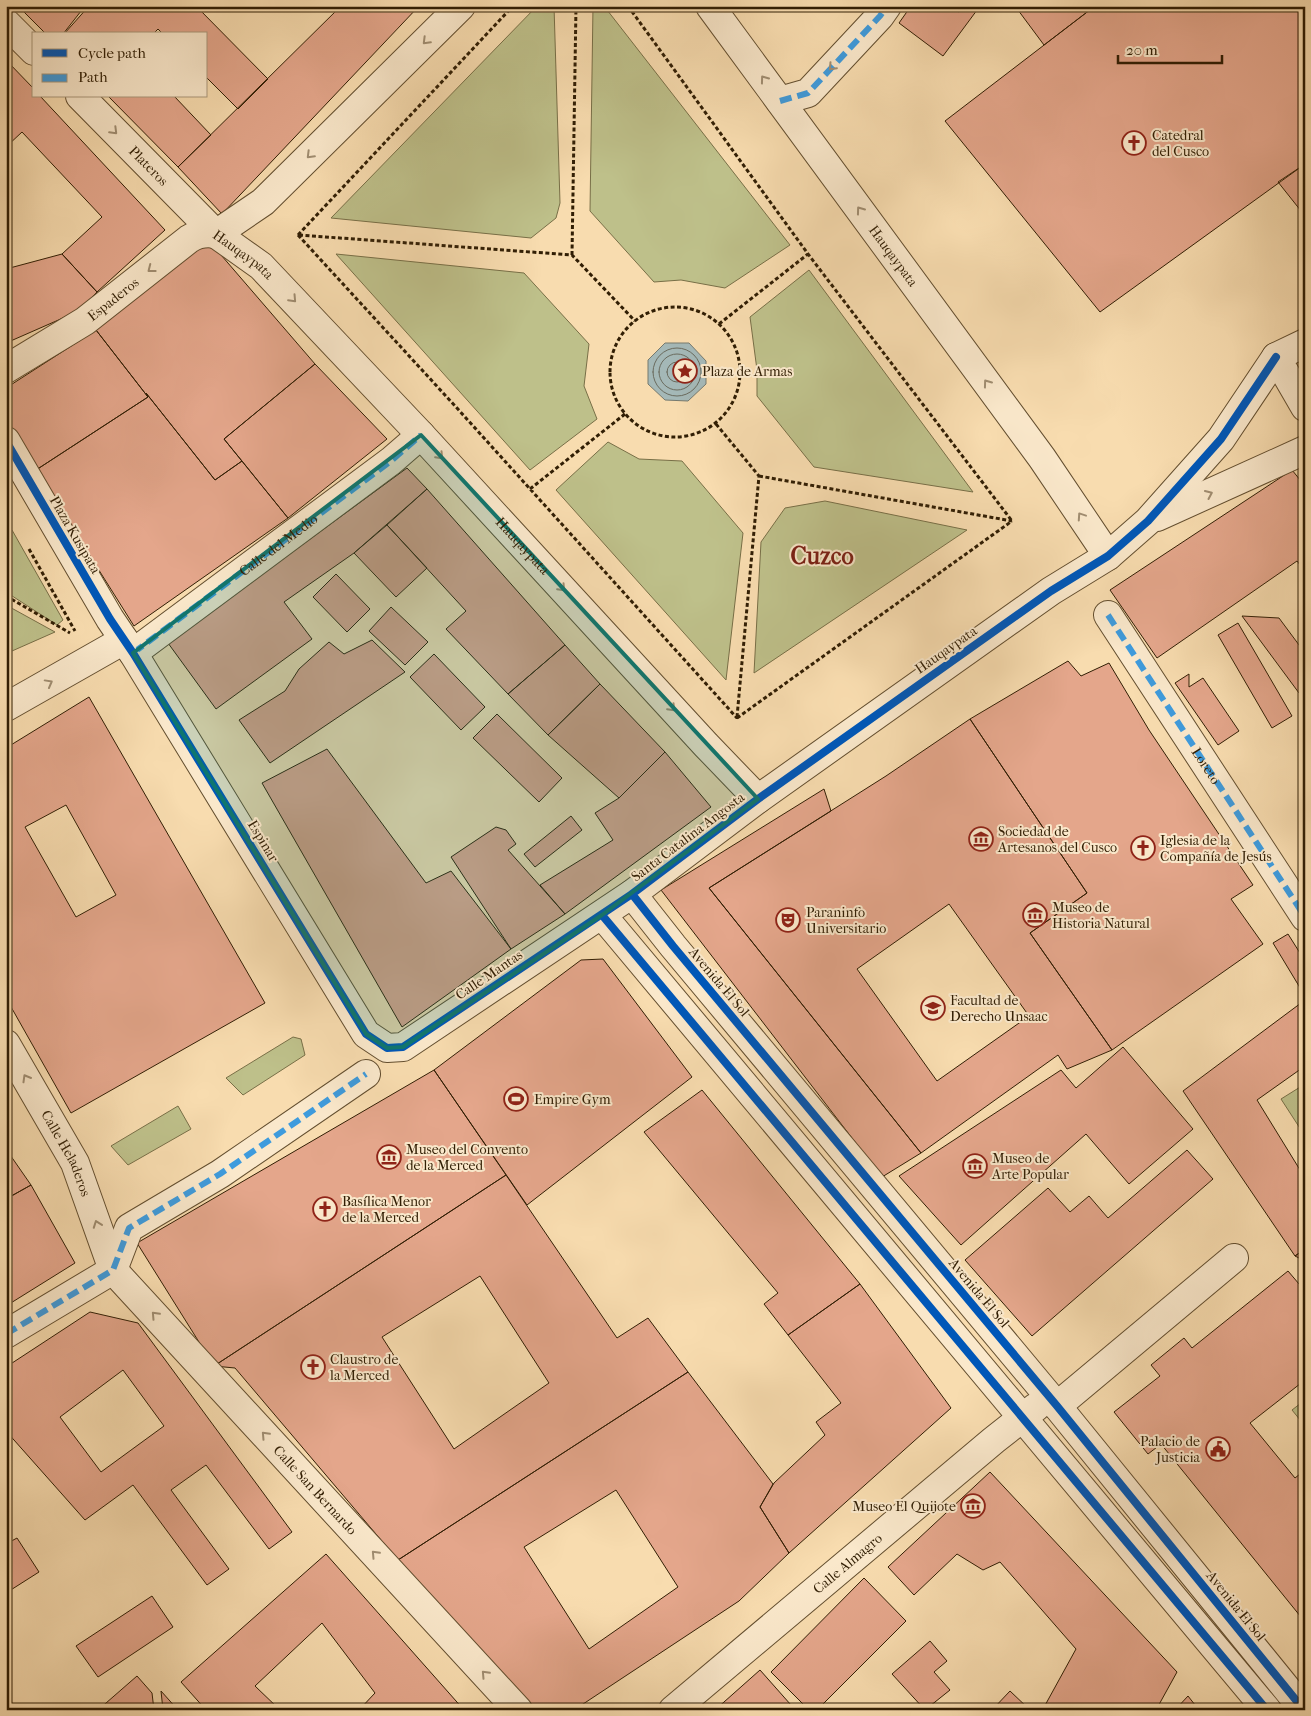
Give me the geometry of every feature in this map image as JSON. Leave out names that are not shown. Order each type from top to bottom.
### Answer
[{"type":"street","name":"Hauqaypata","points":[[461,6],[263,202],[216,234],[261,266],[421,435],[699,738],[758,799],[1051,591],[1108,556],[1148,521]]},
{"type":"street","name":"Hauqaypata","points":[[710,6],[1042,458],[1108,556]]},
{"type":"street","points":[[780,101],[808,93],[880,16],[887,6]]},
{"type":"street","points":[[6,23],[32,49]]},
{"type":"street","name":"Plateros","points":[[82,98],[216,234]]},
{"type":"street","name":"Espaderos","points":[[6,369],[85,322],[189,239],[206,232],[216,234]]},
{"type":"street","points":[[1148,521],[1221,439],[1276,357],[1305,343]]},
{"type":"street","points":[[1276,357],[1305,407]]},
{"type":"street","name":"Calle del Medio","points":[[128,646],[391,461],[421,435]]},
{"type":"street","name":"Plaza Kusipata","points":[[6,441],[110,619],[128,646]]},
{"type":"street","points":[[1148,521],[1305,450]]},
{"type":"street","name":"Loreto","points":[[1108,615],[1305,917]]},
{"type":"street","points":[[6,707],[128,646]]},
{"type":"street","name":"Espinar","points":[[128,646],[366,1034],[387,1048]]},
{"type":"street","name":"Santa Catalina Angosta","points":[[602,915],[758,799]]},
{"type":"street","name":"Avenida El Sol","points":[[632,894],[673,946],[1053,1401],[1304,1710]]},
{"type":"street","points":[[602,915],[1267,1710]]},
{"type":"street","name":"Calle Mantas","points":[[387,1048],[403,1047],[602,915]]},
{"type":"street","name":"Calle Heladeros","points":[[6,1044],[75,1163],[113,1270]]},
{"type":"street","points":[[6,1334],[113,1270],[129,1228],[220,1174],[366,1074]]},
{"type":"street","name":"Calle Almagro","points":[[673,1710],[1022,1418],[1053,1401],[1234,1258]]},
{"type":"street","name":"Calle San Bernardo","points":[[113,1270],[518,1710]]},
{"type":"path","points":[[298,235],[513,6]]},
{"type":"path","points":[[572,255],[576,6]]},
{"type":"path","points":[[628,6],[808,254],[1012,522]]},
{"type":"path","points":[[298,235],[572,255],[636,321]]},
{"type":"path","points":[[298,235],[737,718]]},
{"type":"path","points":[[719,324],[808,254]]},
{"type":"path","points":[[674,307],[693,310],[719,324],[736,348],[741,366],[740,385],[733,402],[716,424],[705,430],[684,436],[662,436],[642,428],[625,414],[615,396],[610,376],[612,355],[621,336],[636,321],[654,311],[674,307]]},
{"type":"path","points":[[530,489],[625,414]]},
{"type":"path","points":[[716,424],[759,476],[1012,522]]},
{"type":"path","points":[[737,718],[759,476]]},
{"type":"path","points":[[737,718],[1012,522]]},
{"type":"path","points":[[6,596],[79,638],[26,542]]},
{"type":"highlighted area","points":[[421,435],[758,799],[602,915],[403,1047],[387,1048],[366,1034],[133,653]]},
{"type":"green space","points":[[537,6],[554,6],[560,203],[556,218],[531,238],[331,218]]},
{"type":"green space","points":[[593,6],[604,6],[790,245],[725,288],[681,280],[654,282],[590,211]]},
{"type":"green space","points":[[336,254],[524,273],[589,344],[584,386],[597,419],[530,470]]},
{"type":"green space","points":[[809,270],[973,492],[814,467],[757,396],[757,370],[750,317]]},
{"type":"green space","points":[[608,442],[639,459],[682,461],[743,533],[726,680],[556,490]]},
{"type":"green space","points":[[825,501],[967,530],[754,673],[761,542],[785,508]]},
{"type":"green space","points":[[12,530],[63,620],[57,625],[6,592],[6,532]]},
{"type":"green space","points":[[6,605],[55,632],[12,651],[6,649]]},
{"type":"green space","points":[[293,1037],[301,1039],[305,1055],[243,1095],[226,1078]]},
{"type":"green space","points":[[1305,1084],[1305,1136],[1281,1099]]},
{"type":"green space","points":[[178,1106],[191,1129],[128,1165],[111,1146]]},
{"type":"green space","points":[[1305,1400],[1305,1426],[1292,1410]]},
{"type":"water","points":[[665,343],[689,343],[706,361],[706,384],[688,401],[665,400],[648,384],[648,360]]},
{"type":"building","points":[[18,6],[85,6],[65,32],[44,32]]},
{"type":"building","points":[[89,6],[196,6],[268,79],[238,109],[208,79],[208,32],[161,32],[158,29],[155,32],[66,32]]},
{"type":"building","points":[[341,6],[419,6],[222,214],[178,167]]},
{"type":"building","points":[[911,6],[952,6],[959,12],[963,6],[980,6],[943,56],[899,23]]},
{"type":"building","points":[[952,6],[963,6],[959,12]]},
{"type":"building","points":[[1015,6],[1095,6],[1044,45]]},
{"type":"building","name":"Catedral del Cusco","points":[[1095,6],[1305,6],[1305,164],[1100,312],[945,121]]},
{"type":"building","points":[[6,60],[32,87],[32,98],[42,98],[165,230],[97,292],[62,254],[102,217],[22,132],[6,147]]},
{"type":"building","points":[[110,98],[176,98],[211,135],[178,167]]},
{"type":"building","points":[[1305,164],[1305,216],[1278,182]]},
{"type":"building","points":[[209,241],[315,364],[224,439],[242,461],[215,480],[96,330]]},
{"type":"building","points":[[62,254],[97,292],[79,311],[6,343],[6,269]]},
{"type":"building","points":[[96,330],[148,397],[36,470],[6,422],[6,388]]},
{"type":"building","points":[[315,364],[387,439],[288,518],[224,439]]},
{"type":"building","points":[[146,393],[215,480],[242,461],[288,518],[134,626],[36,470],[148,397]]},
{"type":"building","points":[[407,468],[427,489],[354,553],[284,602],[312,639],[216,709],[168,643]]},
{"type":"building","points":[[1292,470],[1305,486],[1305,571],[1297,561],[1157,658],[1110,590]]},
{"type":"building","points":[[427,489],[565,645],[508,694],[446,629],[466,611],[387,525]]},
{"type":"building","points":[[387,525],[427,568],[396,597],[354,553]]},
{"type":"building","points":[[336,574],[370,609],[347,632],[313,597]]},
{"type":"building","points":[[391,607],[428,642],[405,665],[369,631]]},
{"type":"building","points":[[1242,616],[1279,618],[1305,653],[1305,688],[1299,693]]},
{"type":"building","points":[[1238,623],[1292,716],[1272,728],[1218,635]]},
{"type":"building","points":[[372,640],[405,672],[270,763],[239,720],[285,691],[299,669],[329,642],[344,654]]},
{"type":"building","points":[[565,645],[600,684],[548,735],[508,694]]},
{"type":"building","points":[[434,654],[485,707],[461,730],[410,677]]},
{"type":"building","name":"Iglesia de la Compañía de Jesús","points":[[1068,661],[1081,676],[1109,663],[1149,730],[1253,885],[1231,899],[1263,944],[1112,1050],[1030,933],[1087,893],[970,719]]},
{"type":"building","points":[[1189,674],[1189,687],[1203,678],[1239,731],[1218,745],[1175,683]]},
{"type":"building","points":[[600,684],[665,752],[619,798],[548,735]]},
{"type":"building","points":[[89,697],[265,1003],[71,1113],[6,998],[6,748]],"holes":[[[66,805],[116,895],[76,917],[25,827]]]},
{"type":"building","points":[[497,714],[562,778],[539,802],[473,738]]},
{"type":"building","points":[[970,719],[1087,893],[1030,933],[1112,1050],[1067,1069],[1058,1055],[921,1153],[709,888],[886,776]],"holes":[[[949,904],[1029,1016],[937,1081],[857,969]]]},
{"type":"building","points":[[327,749],[426,883],[451,871],[511,949],[402,1027],[262,783]]},
{"type":"building","points":[[665,752],[711,807],[565,914],[540,885],[613,840],[595,813],[619,798]]},
{"type":"building","points":[[824,789],[831,811],[709,888],[921,1153],[882,1177],[661,890]]},
{"type":"building","points":[[571,816],[582,830],[535,867],[524,854]]},
{"type":"building","points":[[496,827],[506,830],[516,844],[508,850],[565,914],[511,949],[451,857]]},
{"type":"building","points":[[1288,934],[1305,961],[1305,996],[1273,943]]},
{"type":"building","points":[[603,959],[692,1077],[527,1205],[434,1070],[581,960]]},
{"type":"building","points":[[1301,1003],[1305,1008],[1305,1066],[1257,1100],[1305,1178],[1305,1249],[1295,1256],[1183,1091]]},
{"type":"building","points":[[1123,1047],[1193,1129],[1129,1184],[1086,1134],[961,1245],[899,1176],[1061,1070],[1076,1088]]},
{"type":"building","name":"Basílica Menor de la Merced","points":[[434,1070],[506,1175],[214,1366],[137,1243]]},
{"type":"building","points":[[702,1090],[860,1284],[788,1335],[764,1304],[778,1293],[644,1132]]},
{"type":"building","points":[[6,1149],[31,1185],[6,1199]]},
{"type":"building","points":[[1187,1150],[1213,1179],[1032,1336],[965,1260],[1048,1188],[1070,1212],[1089,1196],[1108,1218]]},
{"type":"building","name":"Claustro de la Merced","points":[[506,1175],[617,1338],[648,1318],[688,1372],[398,1560],[235,1368],[214,1366]],"holes":[[[480,1276],[549,1383],[454,1449],[382,1337]]]},
{"type":"building","points":[[31,1185],[75,1263],[6,1306],[6,1199]]},
{"type":"building","points":[[1305,1249],[1305,1261],[1295,1256]]},
{"type":"building","name":"Palacio de Justicia","points":[[1288,1271],[1305,1291],[1305,1380],[1250,1423],[1295,1478],[1305,1470],[1305,1622],[1161,1444],[1148,1454],[1114,1412],[1160,1376],[1151,1365],[1184,1338],[1192,1348]]},
{"type":"building","points":[[860,1284],[951,1408],[789,1553],[760,1507],[774,1483],[825,1435],[816,1422],[841,1403],[788,1335]]},
{"type":"building","points":[[90,1312],[138,1323],[292,1532],[269,1549],[206,1465],[171,1490],[229,1569],[207,1585],[133,1485],[85,1520],[6,1431],[6,1367]],"holes":[[[123,1370],[164,1426],[101,1472],[60,1417]]]},
{"type":"building","points":[[688,1372],[773,1484],[760,1507],[789,1553],[739,1601],[574,1710],[531,1710],[398,1560]],"holes":[[[616,1490],[678,1587],[589,1649],[524,1547]]]},
{"type":"building","points":[[6,1431],[12,1438],[6,1441]]},
{"type":"building","points":[[990,1472],[1177,1672],[1156,1710],[1043,1709],[1076,1649],[1000,1562],[983,1570],[957,1554],[914,1595],[888,1567]]},
{"type":"building","points":[[17,1538],[39,1572],[6,1593],[6,1544]]},
{"type":"building","points":[[326,1554],[464,1710],[359,1710],[375,1693],[322,1623],[255,1686],[280,1710],[206,1710],[181,1682]]},
{"type":"building","points":[[864,1578],[906,1621],[817,1710],[809,1710],[771,1672]]},
{"type":"building","points":[[152,1596],[173,1627],[98,1677],[76,1646]]},
{"type":"building","points":[[930,1641],[947,1661],[934,1672],[950,1690],[925,1710],[892,1674]]},
{"type":"building","points":[[760,1670],[791,1705],[786,1710],[715,1710]]},
{"type":"building","points":[[137,1676],[152,1693],[154,1710],[98,1710]]},
{"type":"building","points":[[161,1691],[178,1710],[163,1710]]},
{"type":"building","points":[[1010,1691],[1030,1710],[992,1710]]},
{"type":"building","points":[[1188,1696],[1199,1710],[1175,1710]]},
{"type":"marked path","points":[[780,101],[808,93],[880,16],[887,6]]},
{"type":"marked path","points":[[133,653],[391,461],[421,435]]},
{"type":"marked path","points":[[1108,615],[1305,917]]},
{"type":"marked path","points":[[6,1334],[113,1270],[129,1228],[220,1174],[366,1074]]},
{"type":"cycle path","points":[[6,441],[110,619],[133,653],[366,1034],[387,1048],[403,1047],[632,894],[758,799],[1051,591],[1108,556],[1148,521],[1221,439],[1276,357]]},
{"type":"cycle path","points":[[632,894],[673,946],[1057,1406],[1304,1710]]},
{"type":"cycle path","points":[[602,915],[1267,1710]]},
{"type":"place","name":"Catedral del Cusco","points":[[1134,143]]},
{"type":"place","name":"Plaza de Armas","points":[[685,371]]},
{"type":"place","name":"Sociedad de Artesanos del Cusco","points":[[981,839]]},
{"type":"place","name":"Iglesia de la Compañía de Jesús","points":[[1143,848]]},
{"type":"place","name":"Museo de Historia Natural","points":[[1035,915]]},
{"type":"place","name":"Paraninfo Universitario","points":[[788,920]]},
{"type":"place","name":"Facultad de Derecho Unsaac","points":[[933,1008]]},
{"type":"place","name":"Empire Gym","points":[[516,1099]]},
{"type":"place","name":"Museo del Convento de la Merced","points":[[389,1157]]},
{"type":"place","name":"Museo de Arte Popular","points":[[975,1166]]},
{"type":"place","name":"Basílica Menor de la Merced","points":[[325,1209]]},
{"type":"place","name":"Claustro de la Merced","points":[[313,1367]]},
{"type":"place","name":"Palacio de Justicia","points":[[1218,1449]]},
{"type":"place","name":"Museo El Quijote","points":[[973,1506]]},
{"type":"district","name":"Cuzco","points":[[822,556]]}]
